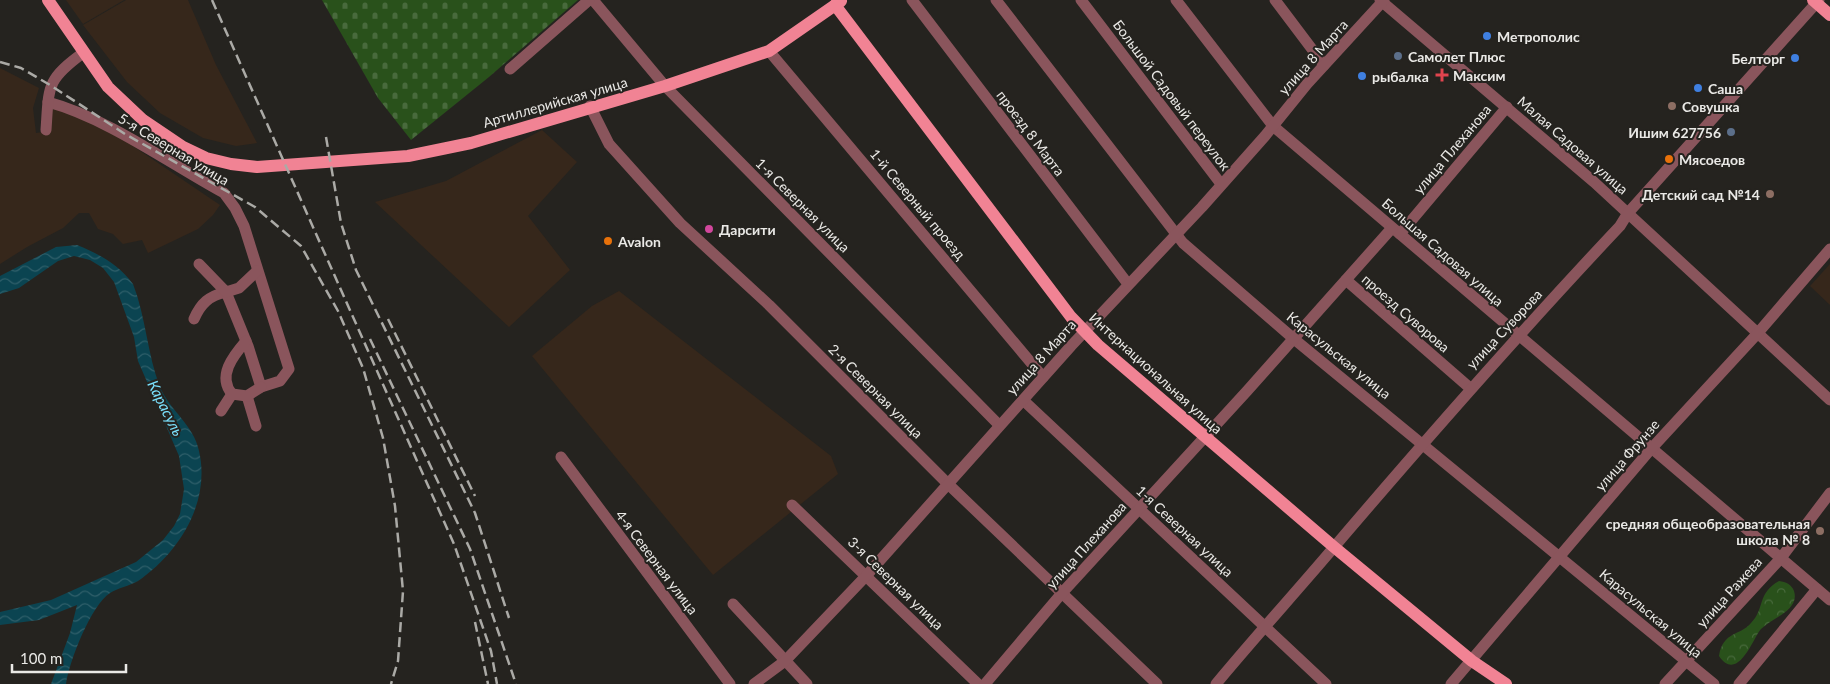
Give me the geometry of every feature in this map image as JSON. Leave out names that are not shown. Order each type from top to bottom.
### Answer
[{"type":"main road","name":"Артиллерийская улица","points":[[48,0],[83,53],[108,87],[125,105],[161,133],[206,158],[230,164],[256,167],[408,156],[471,143],[590,106],[665,86],[769,50],[836,2]]},
{"type":"main road","points":[[1816,1],[1830,15]]},
{"type":"main road","name":"Интернациональная улица","points":[[836,2],[1071,317],[1085,332],[1334,547],[1472,661],[1506,684]]},
{"type":"street","points":[[510,69],[589,0]]},
{"type":"street","name":"1-я Северная улица","points":[[593,0],[665,86],[999,425]]},
{"type":"street","name":"проезд 8 Марта","points":[[912,0],[1128,284]]},
{"type":"street","name":"Карасульская улица","points":[[996,0],[1176,236],[1294,339],[1714,684]]},
{"type":"street","name":"Большой Садовый переулок","points":[[1081,0],[1221,184]]},
{"type":"street","name":"Большая Садовая улица","points":[[1176,0],[1273,126],[1830,600]]},
{"type":"street","points":[[1275,0],[1324,65]]},
{"type":"street","name":"улица 8 Марта","points":[[754,684],[785,661],[866,576],[999,425],[1128,284],[1176,236],[1382,1]]},
{"type":"street","name":"Малая Садовая улица","points":[[1382,1],[1628,213],[1830,400]]},
{"type":"street","name":"улица Суворова","points":[[1216,684],[1264,625],[1334,547],[1470,388],[1620,226],[1628,213],[1816,1]]},
{"type":"street","name":"1-й Северный проезд","points":[[769,50],[1043,377]]},
{"type":"street","points":[[46,130],[50,84],[64,67],[83,53]]},
{"type":"street","name":"5-я Северная улица","points":[[48,102],[72,109],[97,121],[224,193],[244,226],[289,369],[280,381],[261,387]]},
{"type":"street","name":"2-я Северная улица","points":[[590,106],[609,144],[680,223],[769,305],[947,483],[1157,684]]},
{"type":"street","name":"улица Плеханова","points":[[985,684],[1062,593],[1204,436],[1346,280],[1396,231],[1507,107]]},
{"type":"street","name":"улица Фрунзе","points":[[1451,684],[1651,449],[1757,334],[1830,248]]},
{"type":"street","points":[[199,264],[226,292],[246,341],[261,387],[247,396],[232,394],[226,387],[229,363],[246,341]]},
{"type":"street","points":[[194,319],[200,306],[212,295],[239,288],[257,271]]},
{"type":"street","name":"проезд Суворова","points":[[1346,280],[1470,388]]},
{"type":"street","points":[[221,411],[232,394]]},
{"type":"street","points":[[247,396],[256,426]]},
{"type":"street","name":"1-я Северная улица","points":[[1023,400],[1326,684]]},
{"type":"street","name":"4-я Северная улица","points":[[561,457],[730,684]]},
{"type":"street","name":"улица Ражева","points":[[1665,684],[1781,558],[1830,493]]},
{"type":"street","name":"3-я Северная улица","points":[[792,505],[978,684]]},
{"type":"street","points":[[1739,684],[1817,589]]},
{"type":"street","points":[[733,604],[807,684]]},
{"type":"shaded area","points":[[66,0],[124,0],[83,24]]},
{"type":"shaded area","points":[[126,0],[188,0],[216,65],[257,143],[236,146],[203,138],[160,113],[127,82],[83,25]]},
{"type":"shaded area","points":[[0,68],[39,88],[33,108],[36,133],[50,131],[51,108],[75,113],[124,140],[220,205],[213,215],[198,229],[148,253],[142,240],[123,244],[113,234],[98,229],[89,213],[79,213],[63,228],[0,264]]},
{"type":"shaded area","points":[[542,130],[577,162],[528,216],[570,270],[509,327],[375,202],[446,181]]},
{"type":"shaded area","points":[[1830,264],[1830,305],[1810,286]]},
{"type":"shaded area","points":[[619,291],[831,456],[838,474],[713,575],[532,356],[592,306]]},
{"type":"green space","points":[[322,0],[578,0],[489,77],[411,140],[378,98]]},
{"type":"green space","points":[[1779,581],[1788,584],[1793,589],[1795,598],[1793,603],[1784,613],[1761,629],[1745,656],[1739,662],[1733,665],[1726,663],[1719,656],[1724,642],[1751,623],[1767,591]]},
{"type":"water","name":"Карасуль","points":[[77,245],[108,260],[133,284],[160,387],[164,396],[192,433],[199,451],[202,470],[196,507],[178,541],[167,556],[138,581],[113,591],[103,599],[82,635],[71,662],[66,684],[51,684],[70,633],[77,605],[39,620],[0,625],[0,612],[51,600],[136,562],[163,540],[174,526],[180,514],[184,489],[179,456],[138,361],[134,337],[114,282],[103,268],[90,260],[74,256],[58,261],[19,288],[0,294],[0,276],[56,247]]},
{"type":"railway","points":[[212,0],[454,544],[491,651],[497,684]]},
{"type":"railway","points":[[0,62],[21,68],[125,134],[255,207],[301,246],[338,311],[363,368],[383,438],[395,506],[403,591],[398,661],[391,684]]},
{"type":"railway","points":[[326,137],[341,223],[356,270],[475,513],[509,618]]},
{"type":"railway","points":[[388,319],[475,496]]},
{"type":"railway","points":[[370,339],[470,549],[516,684]]},
{"type":"railway","points":[[475,622],[488,684]]},
{"type":"place","name":"Метрополис","points":[[1487,36]]},
{"type":"place","name":"Самолет Плюс","points":[[1398,56]]},
{"type":"place","name":"Белторг","points":[[1795,58]]},
{"type":"place","name":"Максим","points":[[1442,75]]},
{"type":"place","name":"рыбалка","points":[[1362,76]]},
{"type":"place","name":"Саша","points":[[1698,88]]},
{"type":"place","name":"Совушка","points":[[1672,106]]},
{"type":"place","name":"Ишим 627756","points":[[1731,132]]},
{"type":"place","name":"Мясоедов","points":[[1669,159]]},
{"type":"place","name":"Детский сад №14","points":[[1770,194]]},
{"type":"place","name":"Дарсити","points":[[709,229]]},
{"type":"place","name":"Avalon","points":[[608,241]]},
{"type":"place","name":"средняя общеобразовательная школа № 8","points":[[1820,531]]}]
